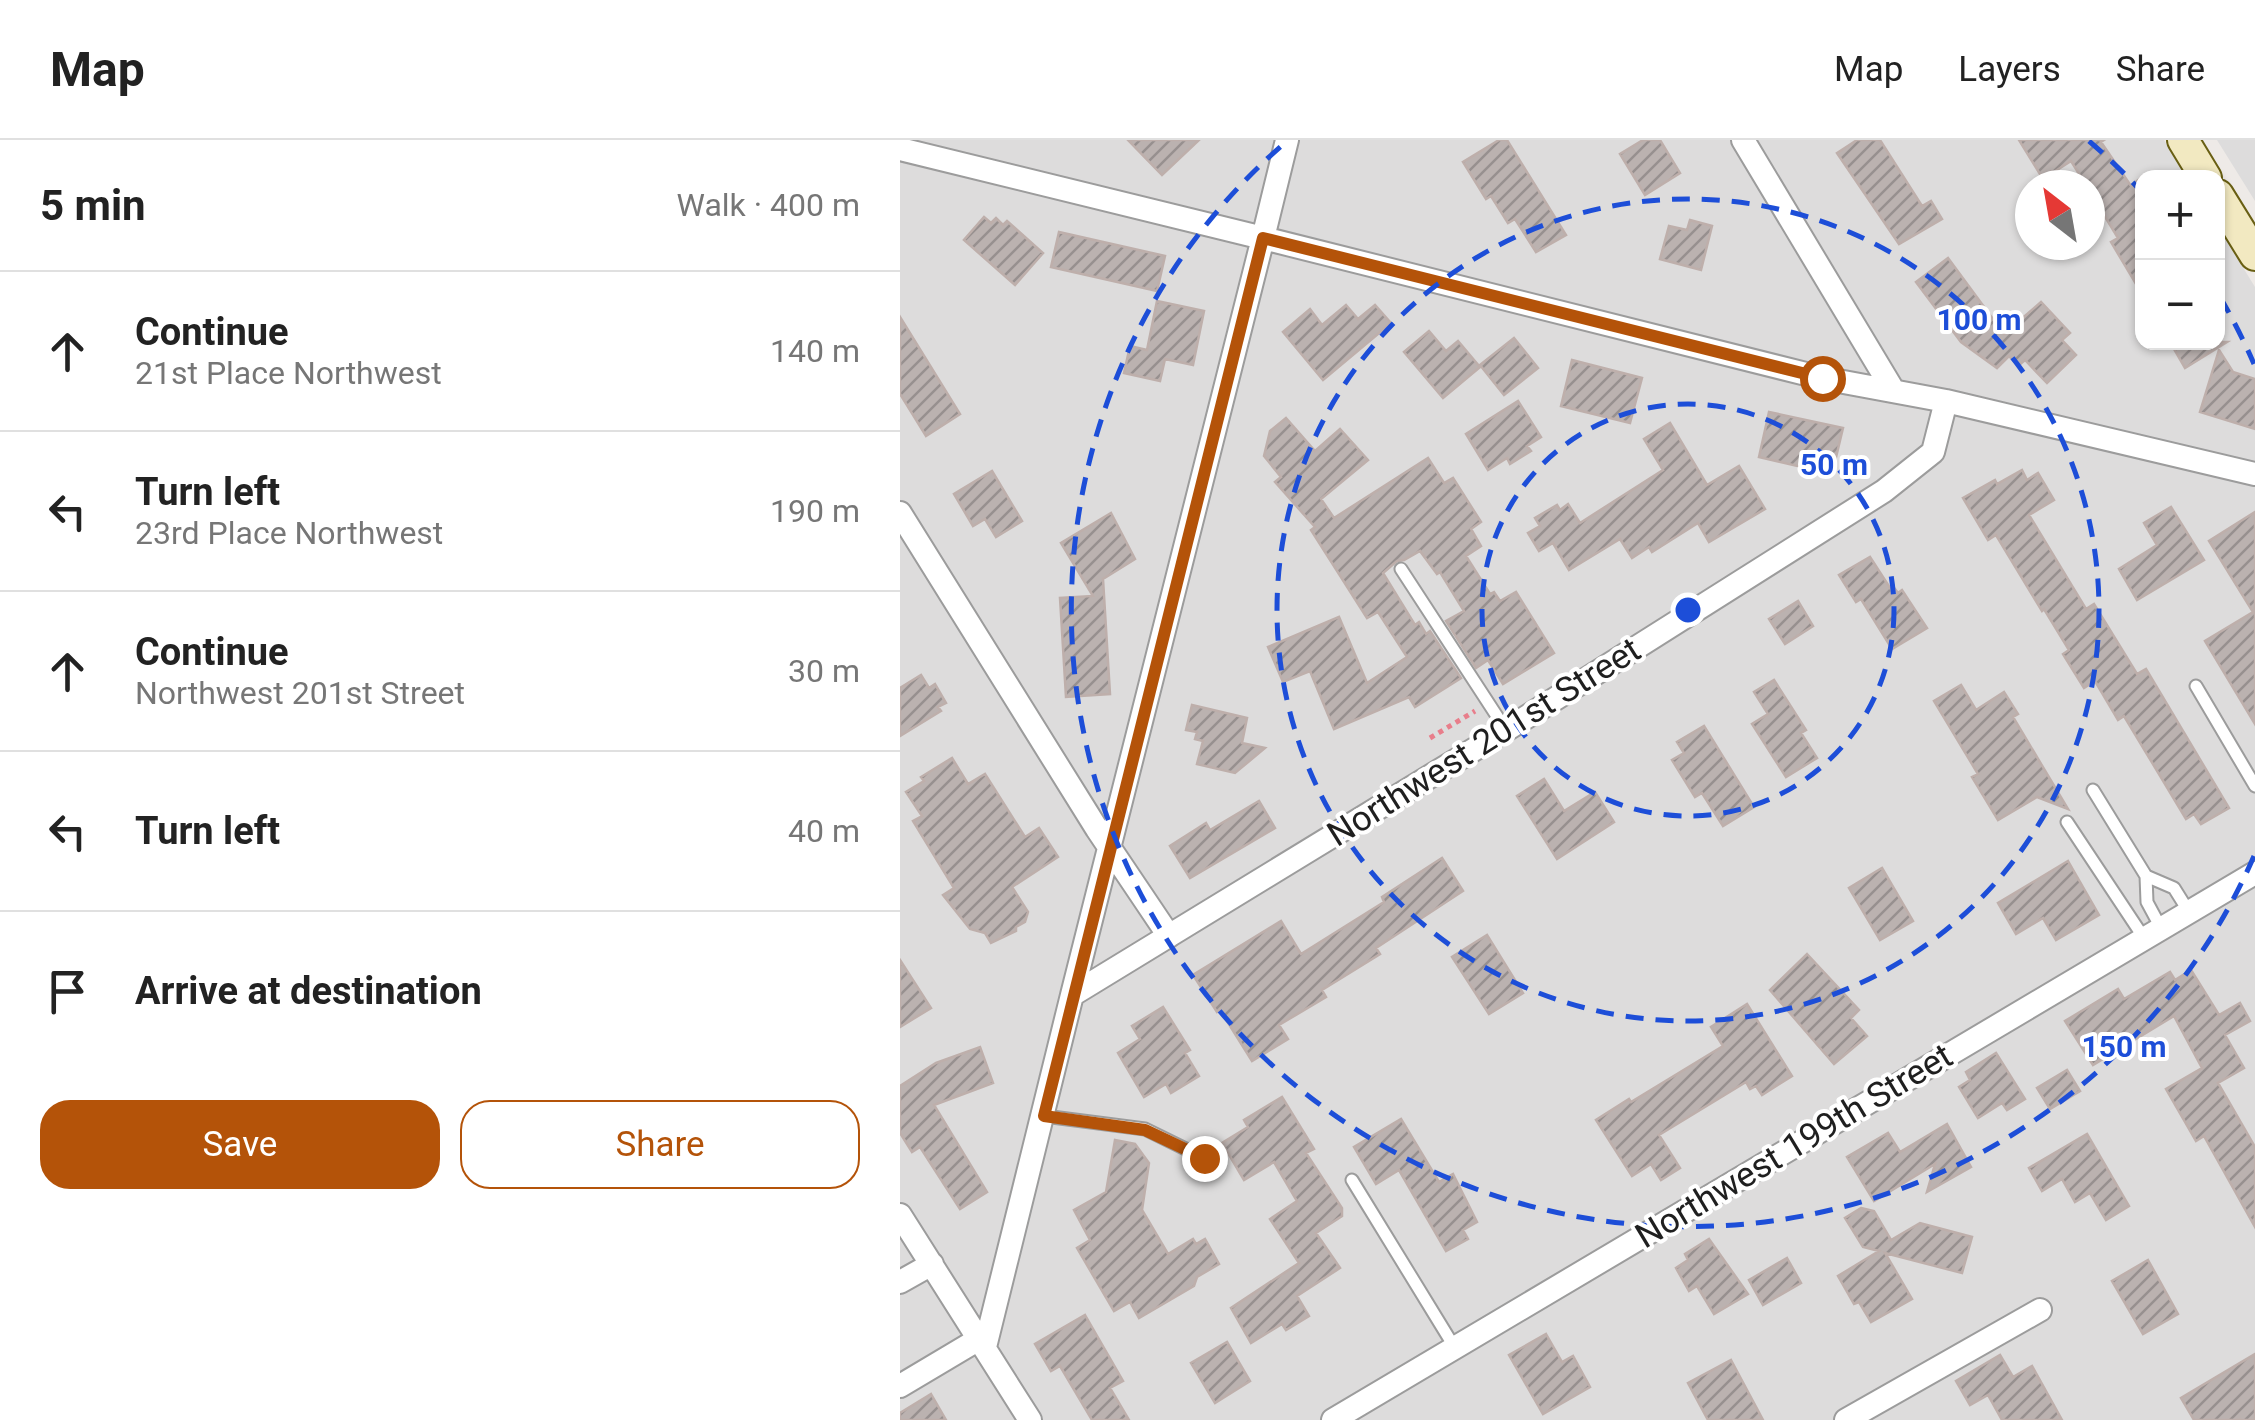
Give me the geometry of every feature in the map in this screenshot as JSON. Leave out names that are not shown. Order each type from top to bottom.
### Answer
[{"type":"street","points":[[900,1386],[982,1343],[1044,1116],[1287,140]]},
{"type":"street","points":[[1743,140],[1893,390]]},
{"type":"street","points":[[2183,140],[2201,170]]},
{"type":"street","points":[[900,149],[1822,378],[1946,400],[2255,474]]},
{"type":"street","points":[[2225,207],[2255,255]]},
{"type":"street","name":"Northwest 201st Street","points":[[1072,995],[1506,730],[1884,491],[1933,452],[1946,400]]},
{"type":"street","points":[[900,513],[1169,936]]},
{"type":"street","name":"Northwest 199th Street","points":[[1334,1420],[2255,872]]},
{"type":"street","points":[[900,1214],[1030,1420]]},
{"type":"street","points":[[900,1282],[932,1264]]},
{"type":"street","points":[[1846,1420],[2040,1310]]},
{"type":"lane","points":[[1400,570],[1506,730]]},
{"type":"lane","points":[[2196,686],[2255,786]]},
{"type":"lane","points":[[2092,790],[2146,876],[2153,933]]},
{"type":"lane","points":[[2067,822],[2153,933]]},
{"type":"lane","points":[[2146,876],[2174,888],[2189,912]]},
{"type":"lane","points":[[1044,1116],[1145,1130],[1204,1158]]},
{"type":"lane","points":[[1352,1180],[1455,1348]]},
{"type":"shaded area","points":[[900,140],[2164,140],[2183,170],[2135,170],[2135,350],[2225,350],[2225,238],[2255,287],[2255,1420],[900,1420]]},
{"type":"shaded area","points":[[2217,140],[2255,140],[2255,201]]},
{"type":"building","points":[[1128,140],[1199,140],[1162,175]]},
{"type":"building","points":[[1499,140],[1507,140],[1566,235],[1536,252],[1515,219],[1508,223],[1491,196],[1486,199],[1463,162]]},
{"type":"building","points":[[1643,140],[1660,140],[1680,173],[1645,195],[1620,154]]},
{"type":"building","points":[[1857,140],[1880,140],[1922,206],[1931,201],[1942,219],[1899,244],[1837,153]]},
{"type":"building","points":[[2019,140],[2104,140],[2101,142],[2131,186],[2135,183],[2135,282],[2111,242],[2118,238],[2105,217],[2105,170],[2077,170],[2071,161],[2057,170],[2037,170]]},
{"type":"building","points":[[984,217],[991,223],[996,218],[1003,225],[1007,221],[1043,253],[1015,285],[964,240]]},
{"type":"building","points":[[1690,220],[1712,226],[1701,270],[1660,259],[1669,226],[1687,230]]},
{"type":"building","points":[[1059,232],[1165,256],[1157,291],[1051,267]]},
{"type":"building","points":[[1948,258],[2004,334],[2041,302],[2070,333],[2062,340],[2076,355],[2047,383],[2025,360],[2018,366],[2009,356],[1997,368],[1961,342],[1916,282]]},
{"type":"building","points":[[1157,301],[1204,311],[1193,365],[1165,359],[1160,381],[1124,373],[1130,346],[1147,350]]},
{"type":"building","points":[[1346,305],[1358,319],[1375,305],[1391,323],[1323,380],[1283,332],[1310,309],[1322,325]]},
{"type":"building","points":[[900,317],[960,414],[926,436],[900,394]]},
{"type":"building","points":[[1429,331],[1446,351],[1458,341],[1480,367],[1443,398],[1404,352]]},
{"type":"building","points":[[1514,338],[1538,368],[1504,395],[1480,365]]},
{"type":"building","points":[[2175,350],[2214,350],[2185,368]]},
{"type":"building","points":[[2219,350],[2233,372],[2255,379],[2255,429],[2200,412]]},
{"type":"building","points":[[1572,360],[1642,378],[1630,423],[1561,406]]},
{"type":"building","points":[[1518,401],[1541,437],[1527,446],[1531,451],[1510,464],[1507,458],[1488,470],[1466,434]]},
{"type":"building","points":[[1769,412],[1843,428],[1832,474],[1759,457]]},
{"type":"building","points":[[1286,418],[1315,451],[1340,429],[1368,460],[1321,499],[1334,518],[1428,458],[1444,483],[1453,478],[1481,522],[1471,529],[1481,546],[1466,556],[1490,594],[1494,592],[1500,601],[1516,592],[1554,653],[1503,684],[1488,660],[1476,668],[1446,621],[1464,611],[1440,572],[1437,574],[1420,551],[1397,561],[1383,573],[1415,625],[1419,622],[1426,634],[1430,631],[1461,678],[1415,707],[1409,697],[1334,729],[1310,671],[1283,682],[1268,647],[1339,617],[1367,683],[1407,657],[1378,612],[1367,618],[1311,530],[1315,527],[1275,482],[1281,477],[1264,456],[1270,431]]},
{"type":"building","points":[[1670,423],[1707,485],[1739,466],[1765,509],[1709,542],[1698,523],[1652,552],[1649,547],[1632,558],[1620,539],[1569,570],[1553,543],[1539,551],[1528,533],[1540,526],[1535,518],[1557,505],[1560,510],[1568,504],[1580,523],[1663,470],[1644,439]]},
{"type":"building","points":[[2022,470],[2027,480],[2038,473],[2054,500],[2029,515],[2086,609],[2094,604],[2137,674],[2146,669],[2229,808],[2201,824],[2194,814],[2186,819],[2124,716],[2118,720],[2095,681],[2084,688],[2063,654],[2069,650],[2044,609],[1996,535],[1988,540],[1963,498]]},
{"type":"building","points":[[992,471],[1022,521],[996,537],[985,519],[973,526],[954,494]]},
{"type":"building","points":[[2171,507],[2204,560],[2137,600],[2119,569],[2157,545],[2144,523]]},
{"type":"building","points":[[2255,512],[2255,724],[2205,641],[2253,612],[2209,541]]},
{"type":"building","points":[[1111,513],[1135,559],[1103,579],[1110,694],[1066,697],[1060,598],[1093,596],[1061,543]]},
{"type":"building","points":[[1870,557],[1892,591],[1902,590],[1927,628],[1892,649],[1861,599],[1856,602],[1839,575]]},
{"type":"building","points":[[1798,601],[1813,626],[1785,644],[1769,619]]},
{"type":"building","points":[[921,675],[929,688],[935,684],[946,703],[938,707],[941,711],[900,736],[900,688]]},
{"type":"building","points":[[1774,680],[1806,730],[1801,733],[1817,758],[1786,777],[1752,724],[1768,714],[1754,692]]},
{"type":"building","points":[[1961,685],[1976,710],[2004,692],[2018,714],[2013,717],[2068,809],[2037,797],[1998,820],[1972,777],[1978,774],[1934,701]]},
{"type":"building","points":[[1192,705],[1247,718],[1242,743],[1265,748],[1235,773],[1197,764],[1203,741],[1195,739],[1197,732],[1186,730]]},
{"type":"building","points":[[1704,726],[1754,807],[1723,826],[1702,793],[1695,797],[1672,760],[1684,753],[1677,742]]},
{"type":"building","points":[[952,758],[968,784],[985,774],[1025,837],[1039,828],[1058,857],[1012,887],[1028,912],[1025,922],[991,943],[985,933],[970,929],[943,895],[954,888],[913,821],[922,816],[906,792],[924,781],[921,777]]},
{"type":"building","points":[[1544,779],[1564,811],[1595,792],[1614,822],[1557,859],[1517,796]]},
{"type":"building","points":[[1259,801],[1275,828],[1190,878],[1170,846],[1206,823],[1210,830]]},
{"type":"building","points":[[1442,858],[1463,891],[1376,948],[1380,954],[1322,990],[1326,997],[1279,1025],[1288,1039],[1252,1061],[1193,975],[1281,921],[1301,954],[1384,902],[1382,897]]},
{"type":"building","points":[[2068,861],[2099,915],[2056,940],[2043,918],[2016,934],[1998,903]]},
{"type":"building","points":[[1882,868],[1913,921],[1880,940],[1849,888]]},
{"type":"building","points":[[1487,935],[1523,993],[1489,1014],[1452,957]]},
{"type":"building","points":[[1807,954],[1859,1010],[1851,1018],[1867,1036],[1834,1064],[1770,990]]},
{"type":"building","points":[[900,960],[931,1008],[900,1027]]},
{"type":"building","points":[[2191,970],[2219,1015],[2240,1003],[2250,1021],[2225,1035],[2244,1068],[2218,1083],[2255,1147],[2255,1227],[2204,1136],[2196,1141],[2166,1089],[2202,1068],[2174,1016],[2093,1065],[2065,1021],[2118,989],[2124,999],[2170,972],[2175,980]]},
{"type":"building","points":[[1747,1004],[1792,1076],[1762,1095],[1756,1086],[1750,1089],[1746,1082],[1659,1135],[1680,1168],[1661,1180],[1651,1164],[1632,1176],[1596,1120],[1723,1046],[1711,1027]]},
{"type":"building","points":[[1163,1007],[1190,1050],[1185,1053],[1199,1076],[1171,1093],[1166,1084],[1144,1097],[1118,1053],[1140,1039],[1132,1026]]},
{"type":"building","points":[[980,1047],[993,1083],[934,1105],[987,1192],[960,1209],[920,1147],[912,1152],[900,1133],[900,1086],[936,1063]]},
{"type":"building","points":[[1996,1053],[2025,1099],[2007,1110],[2002,1103],[1978,1118],[1959,1087],[1970,1080],[1966,1072]]},
{"type":"building","points":[[2067,1070],[2080,1091],[2050,1109],[2037,1088]]},
{"type":"building","points":[[1282,1097],[1314,1149],[1306,1153],[1342,1208],[1342,1216],[1316,1233],[1340,1268],[1297,1296],[1309,1316],[1286,1330],[1282,1324],[1251,1343],[1231,1308],[1299,1263],[1270,1219],[1297,1201],[1274,1162],[1244,1180],[1222,1143],[1248,1127],[1244,1120]]},
{"type":"building","points":[[1401,1119],[1439,1182],[1453,1174],[1477,1222],[1463,1230],[1468,1239],[1446,1251],[1399,1170],[1376,1184],[1354,1147]]},
{"type":"building","points":[[1947,1124],[1971,1167],[1927,1192],[1935,1164],[1874,1201],[1847,1157],[1888,1133],[1900,1152]]},
{"type":"building","points":[[2087,1134],[2129,1206],[2106,1220],[2090,1193],[2075,1202],[2062,1179],[2042,1191],[2029,1168]]},
{"type":"building","points":[[1115,1140],[1135,1144],[1149,1163],[1142,1210],[1168,1254],[1193,1239],[1196,1244],[1205,1239],[1219,1264],[1197,1277],[1194,1286],[1139,1318],[1130,1302],[1114,1311],[1077,1248],[1090,1240],[1074,1210],[1106,1192]]},
{"type":"building","points":[[1861,1208],[1874,1211],[1891,1240],[1920,1223],[1972,1237],[1962,1273],[1885,1253],[1912,1299],[1871,1322],[1859,1302],[1854,1304],[1838,1276],[1879,1251],[1863,1247],[1845,1218]]},
{"type":"building","points":[[1709,1239],[1748,1294],[1714,1314],[1697,1286],[1689,1291],[1676,1268],[1688,1260],[1685,1254]]},
{"type":"building","points":[[1787,1258],[1801,1283],[1763,1305],[1749,1280]]},
{"type":"building","points":[[2148,1260],[2178,1314],[2143,1334],[2112,1281]]},
{"type":"building","points":[[1085,1315],[1123,1381],[1110,1388],[1129,1420],[1092,1420],[1060,1366],[1051,1371],[1035,1344]]},
{"type":"building","points":[[1546,1334],[1562,1362],[1573,1356],[1590,1387],[1543,1414],[1509,1355]]},
{"type":"building","points":[[1227,1342],[1250,1381],[1215,1403],[1191,1363]]},
{"type":"building","points":[[2255,1354],[2255,1420],[2194,1420],[2181,1398]]},
{"type":"building","points":[[2000,1355],[2013,1377],[2032,1366],[2062,1420],[2002,1420],[1988,1395],[1970,1405],[1956,1381]]},
{"type":"building","points":[[1731,1360],[1763,1420],[1708,1420],[1688,1383]]},
{"type":"building","points":[[931,1394],[946,1420],[900,1420],[900,1413]]},
{"type":"route","points":[[1204,1158],[1145,1130],[1044,1116],[1263,238],[1822,378]]}]
